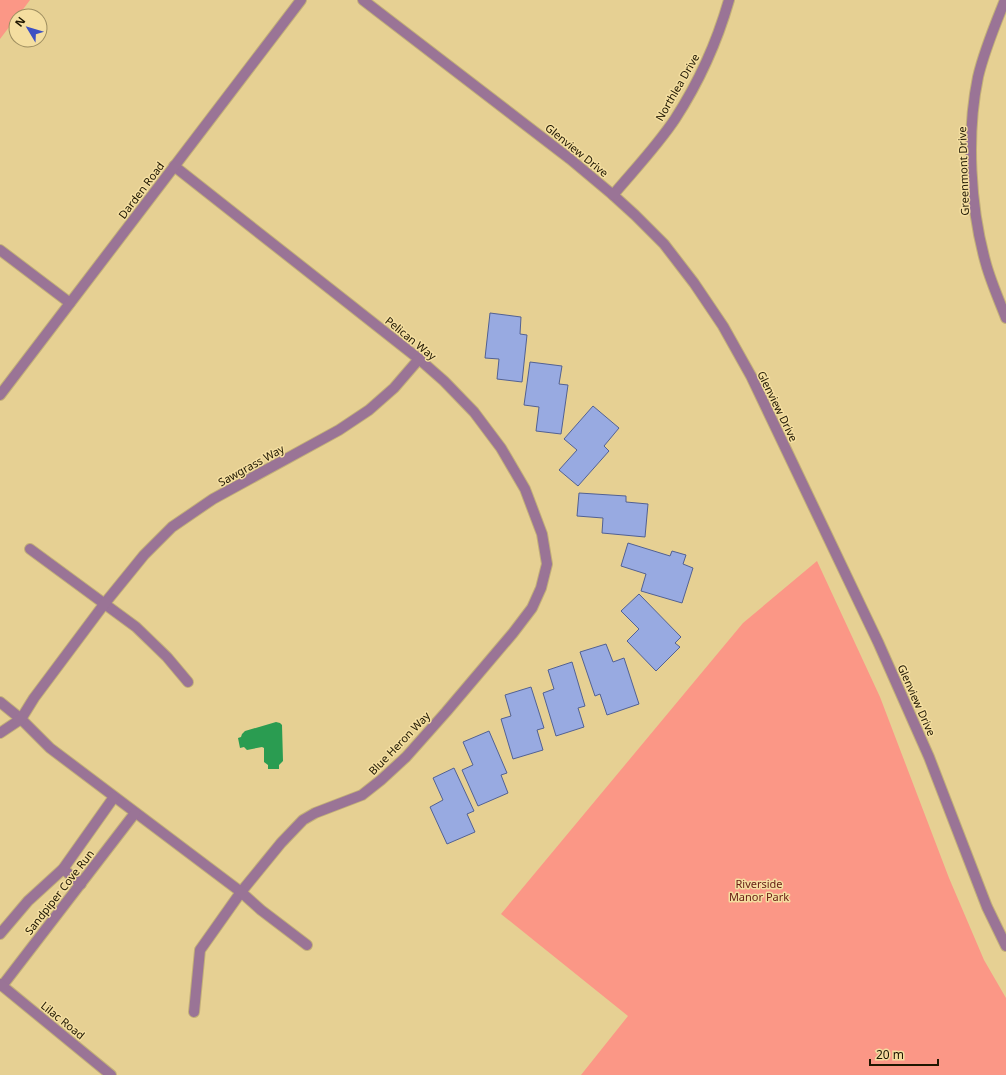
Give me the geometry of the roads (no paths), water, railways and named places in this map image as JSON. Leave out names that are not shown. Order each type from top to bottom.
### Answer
[{"type":"street","name":"Darden Road","points":[[0,395],[301,0]]},
{"type":"street","name":"Glenview Drive","points":[[363,0],[570,159],[613,195],[664,244],[694,283],[723,326],[751,376],[878,642],[929,757],[987,907],[1006,946]]},
{"type":"street","name":"Northlea Drive","points":[[613,195],[651,150],[678,113],[701,74],[721,28],[729,0]]},
{"type":"street","name":"Greenmont Drive","points":[[1005,0],[987,46],[978,77],[971,140],[973,197],[978,233],[986,265],[1006,318]]},
{"type":"street","name":"Pelican Way","points":[[174,166],[419,359],[444,381],[474,412],[501,448],[525,489],[542,534],[546,557],[547,564],[541,588]]},
{"type":"street","points":[[0,250],[70,303]]},
{"type":"street","name":"Sawgrass Way","points":[[0,733],[21,720],[34,698],[104,603],[144,555],[172,527],[213,499],[339,430],[369,410],[394,388],[419,359]]},
{"type":"street","points":[[30,549],[136,627],[167,657],[188,682]]},
{"type":"street","name":"Blue Heron Way","points":[[194,1012],[200,950],[241,892],[281,843],[303,820],[315,813],[362,796],[406,756],[446,712],[513,633],[532,608],[541,588]]},
{"type":"street","points":[[0,702],[50,748],[241,892],[261,910],[307,945]]},
{"type":"street","name":"Sandpiper Cove Run","points":[[0,934],[28,901],[63,869],[114,797]]},
{"type":"street","name":"Sandpiper Cove Run","points":[[1,985],[135,813]]},
{"type":"street","points":[[63,869],[81,884]]},
{"type":"street","name":"Lilac Road","points":[[1,985],[111,1075]]},
{"type":"park label","name":"Riverside Manor Park","points":[[759,889]]}]
